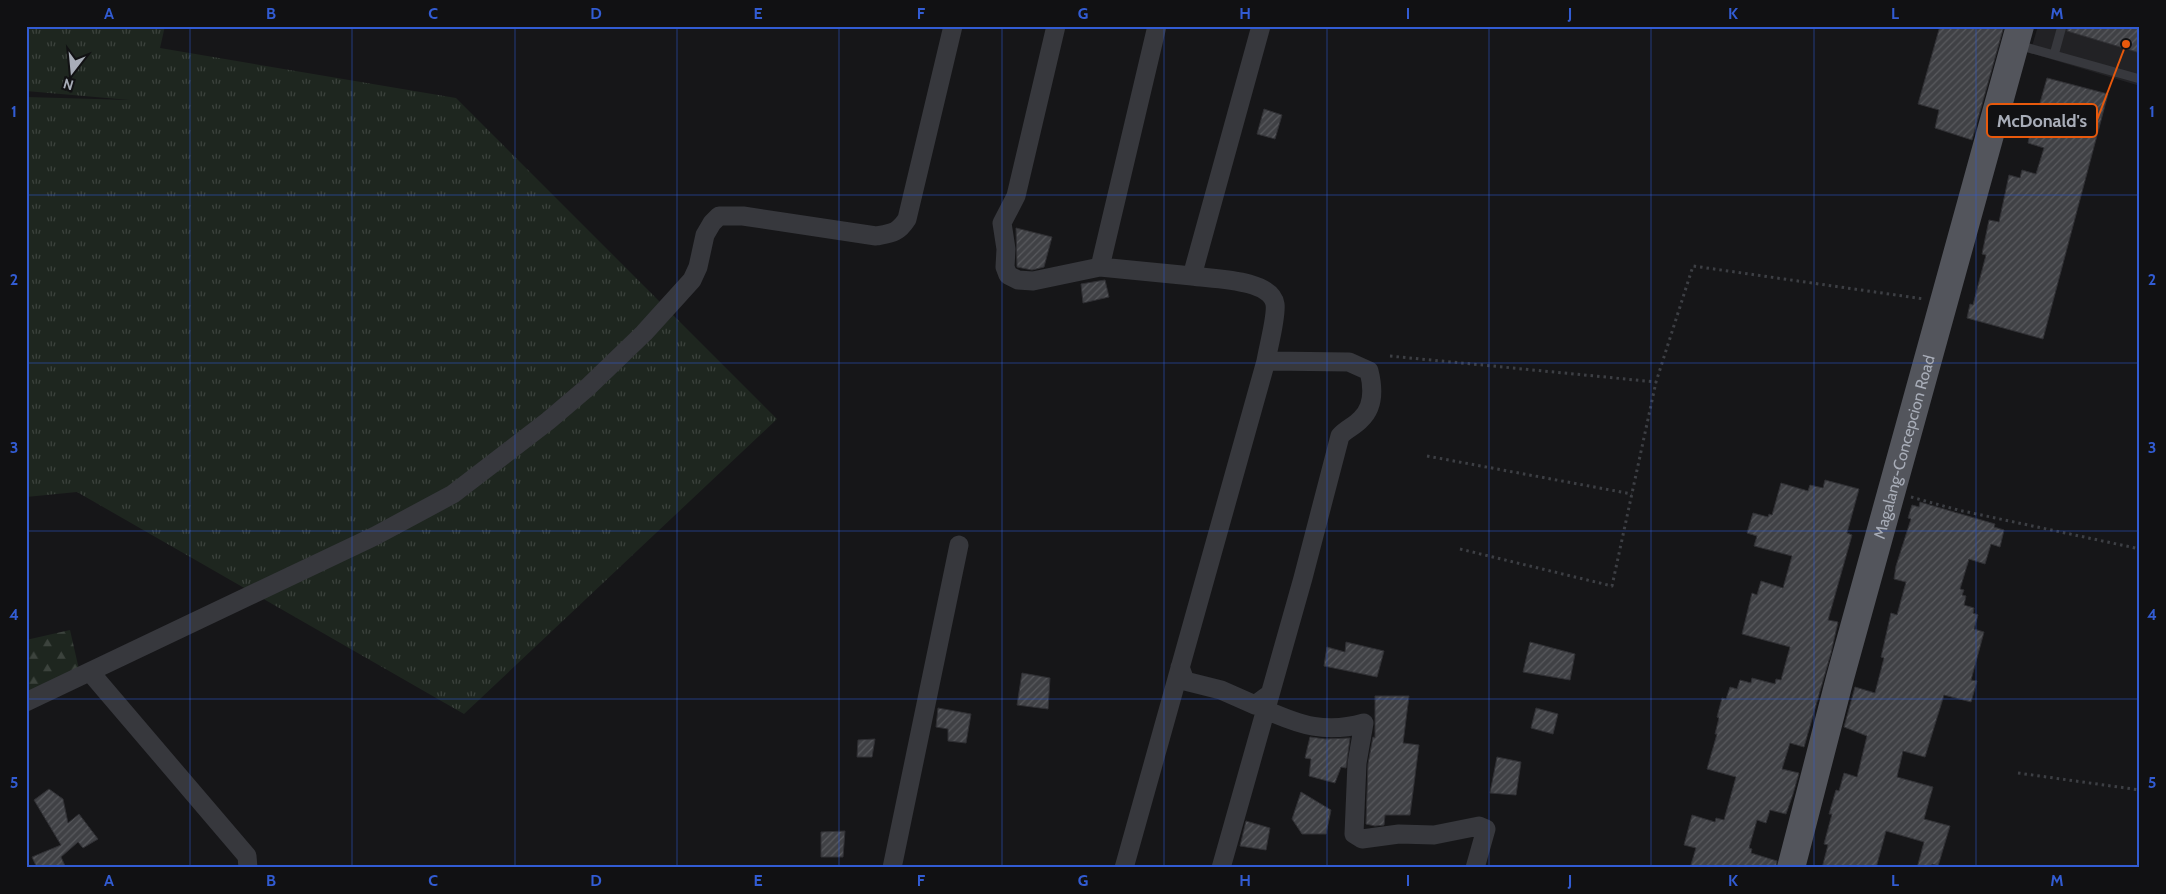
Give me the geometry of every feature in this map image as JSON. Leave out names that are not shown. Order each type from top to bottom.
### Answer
[{"type":"main road","name":"Magalang-Concepcion Road","points":[[1791,868],[1840,678],[2018,35]]},
{"type":"street","points":[[26,702],[376,536],[453,494],[548,421],[644,333],[692,280],[698,267],[705,235],[719,216],[743,216],[876,236],[890,234],[900,229],[907,219],[953,26]]},
{"type":"street","points":[[1056,26],[1016,196],[1002,222],[1006,249],[1005,267],[1008,275],[1018,280],[1032,281],[1100,267],[1192,276],[1253,284],[1266,290],[1272,296],[1275,306],[1266,361],[1124,868]]},
{"type":"street","points":[[1100,267],[1157,26]]},
{"type":"street","points":[[1192,276],[1261,26]]},
{"type":"street","points":[[1221,868],[1303,578],[1340,436],[1346,429],[1361,420],[1370,408],[1373,386],[1369,371],[1349,362],[1266,361]]},
{"type":"street","points":[[892,868],[959,545]]},
{"type":"street","points":[[1180,667],[1185,681],[1221,690],[1255,705],[1268,702],[1299,724],[1343,729],[1364,723],[1357,763],[1354,834],[1362,839],[1400,834],[1434,834],[1479,826],[1486,829],[1475,868]]},
{"type":"street","points":[[90,672],[247,856],[248,868]]},
{"type":"lane","points":[[2054,55],[2062,26]]},
{"type":"lane","points":[[2018,35],[2054,55],[2140,79]]},
{"type":"path","points":[[1460,549],[1612,586],[1656,382],[1693,266],[1945,302]]},
{"type":"path","points":[[1390,356],[1656,382]]},
{"type":"path","points":[[1428,456],[1632,494]]},
{"type":"path","points":[[1892,494],[2140,549]]},
{"type":"path","points":[[2018,773],[2140,790]]},
{"type":"shaded area","points":[[2038,26],[2140,26],[2140,86],[2030,53]]},
{"type":"green space","points":[[26,26],[165,26],[160,48],[456,98],[777,419],[464,714],[77,492],[26,497],[26,117],[28,111],[26,97],[130,100],[26,91]]},
{"type":"green space","points":[[70,630],[80,674],[28,699],[26,691],[26,640]]},
{"type":"building","points":[[1940,26],[2004,26],[1972,140],[1935,128],[1939,110],[1918,104]]},
{"type":"building","points":[[2068,26],[2140,26],[2140,53],[2067,31]]},
{"type":"building","points":[[2047,78],[2108,94],[2043,339],[1967,318],[1970,304],[1973,305],[1986,255],[1982,254],[1989,220],[1999,222],[2009,175],[2020,178],[2022,170],[2036,174],[2044,148],[2028,143],[2030,134],[2018,131],[2023,113],[2036,117]]},
{"type":"building","points":[[1264,109],[1282,115],[1275,139],[1257,134]]},
{"type":"building","points":[[1016,228],[1052,237],[1044,267],[1032,270],[1017,267]]},
{"type":"building","points":[[1105,280],[1109,297],[1083,303],[1081,284]]},
{"type":"building","points":[[1825,480],[1859,489],[1847,533],[1852,535],[1828,620],[1838,622],[1831,653],[1804,747],[1790,743],[1782,769],[1799,773],[1793,794],[1786,814],[1770,810],[1766,823],[1757,820],[1749,848],[1752,849],[1751,853],[1777,861],[1776,868],[1690,868],[1696,848],[1684,845],[1692,815],[1715,822],[1716,818],[1724,820],[1736,777],[1707,769],[1717,734],[1715,734],[1719,718],[1717,717],[1722,698],[1726,699],[1730,687],[1737,689],[1740,680],[1751,683],[1752,678],[1775,684],[1776,679],[1781,680],[1790,647],[1742,634],[1752,593],[1757,595],[1761,581],[1783,588],[1792,556],[1754,546],[1757,536],[1747,533],[1753,513],[1768,517],[1769,514],[1772,515],[1781,483],[1808,491],[1810,485],[1823,488]]},
{"type":"building","points":[[1920,502],[1995,524],[1994,527],[2004,530],[2000,547],[1991,544],[1985,564],[1969,559],[1960,589],[1964,590],[1962,595],[1966,596],[1964,605],[1974,608],[1973,613],[1978,615],[1974,629],[1984,632],[1971,680],[1977,681],[1971,702],[1944,695],[1925,757],[1903,751],[1897,777],[1933,787],[1924,819],[1950,826],[1938,866],[1932,864],[1931,868],[1917,868],[1924,842],[1886,831],[1876,868],[1822,868],[1828,845],[1824,844],[1832,814],[1829,814],[1836,790],[1839,791],[1844,773],[1857,777],[1867,736],[1844,727],[1855,687],[1875,693],[1884,658],[1881,657],[1891,613],[1897,615],[1906,582],[1894,579],[1896,566],[1911,519],[1908,518],[1912,505],[1919,507]]},
{"type":"building","points":[[1346,642],[1384,651],[1377,677],[1324,666],[1327,647],[1345,652]]},
{"type":"building","points":[[1530,642],[1575,654],[1570,680],[1523,672]]},
{"type":"building","points":[[1022,673],[1050,678],[1048,709],[1017,705]]},
{"type":"building","points":[[1375,696],[1409,696],[1403,743],[1419,745],[1410,815],[1385,815],[1384,825],[1375,826],[1366,824],[1368,764],[1373,737],[1375,738]]},
{"type":"building","points":[[938,708],[971,714],[966,743],[948,741],[948,729],[936,727]]},
{"type":"building","points":[[1536,708],[1558,714],[1553,734],[1531,728]]},
{"type":"building","points":[[1310,737],[1325,739],[1350,738],[1346,768],[1341,767],[1335,783],[1309,776],[1311,759],[1305,758]]},
{"type":"building","points":[[875,739],[872,757],[857,757],[858,740]]},
{"type":"building","points":[[1497,757],[1521,762],[1516,795],[1490,793]]},
{"type":"building","points":[[49,789],[63,799],[68,823],[79,814],[98,839],[83,848],[78,842],[61,857],[66,868],[37,868],[32,857],[61,845],[34,800]]},
{"type":"building","points":[[1301,792],[1331,810],[1326,834],[1302,834],[1292,819]]},
{"type":"building","points":[[1246,821],[1270,828],[1266,850],[1240,846]]},
{"type":"building","points":[[845,831],[843,857],[821,857],[821,832]]},
{"type":"place","name":"McDonald's","points":[[2126,44]]}]
